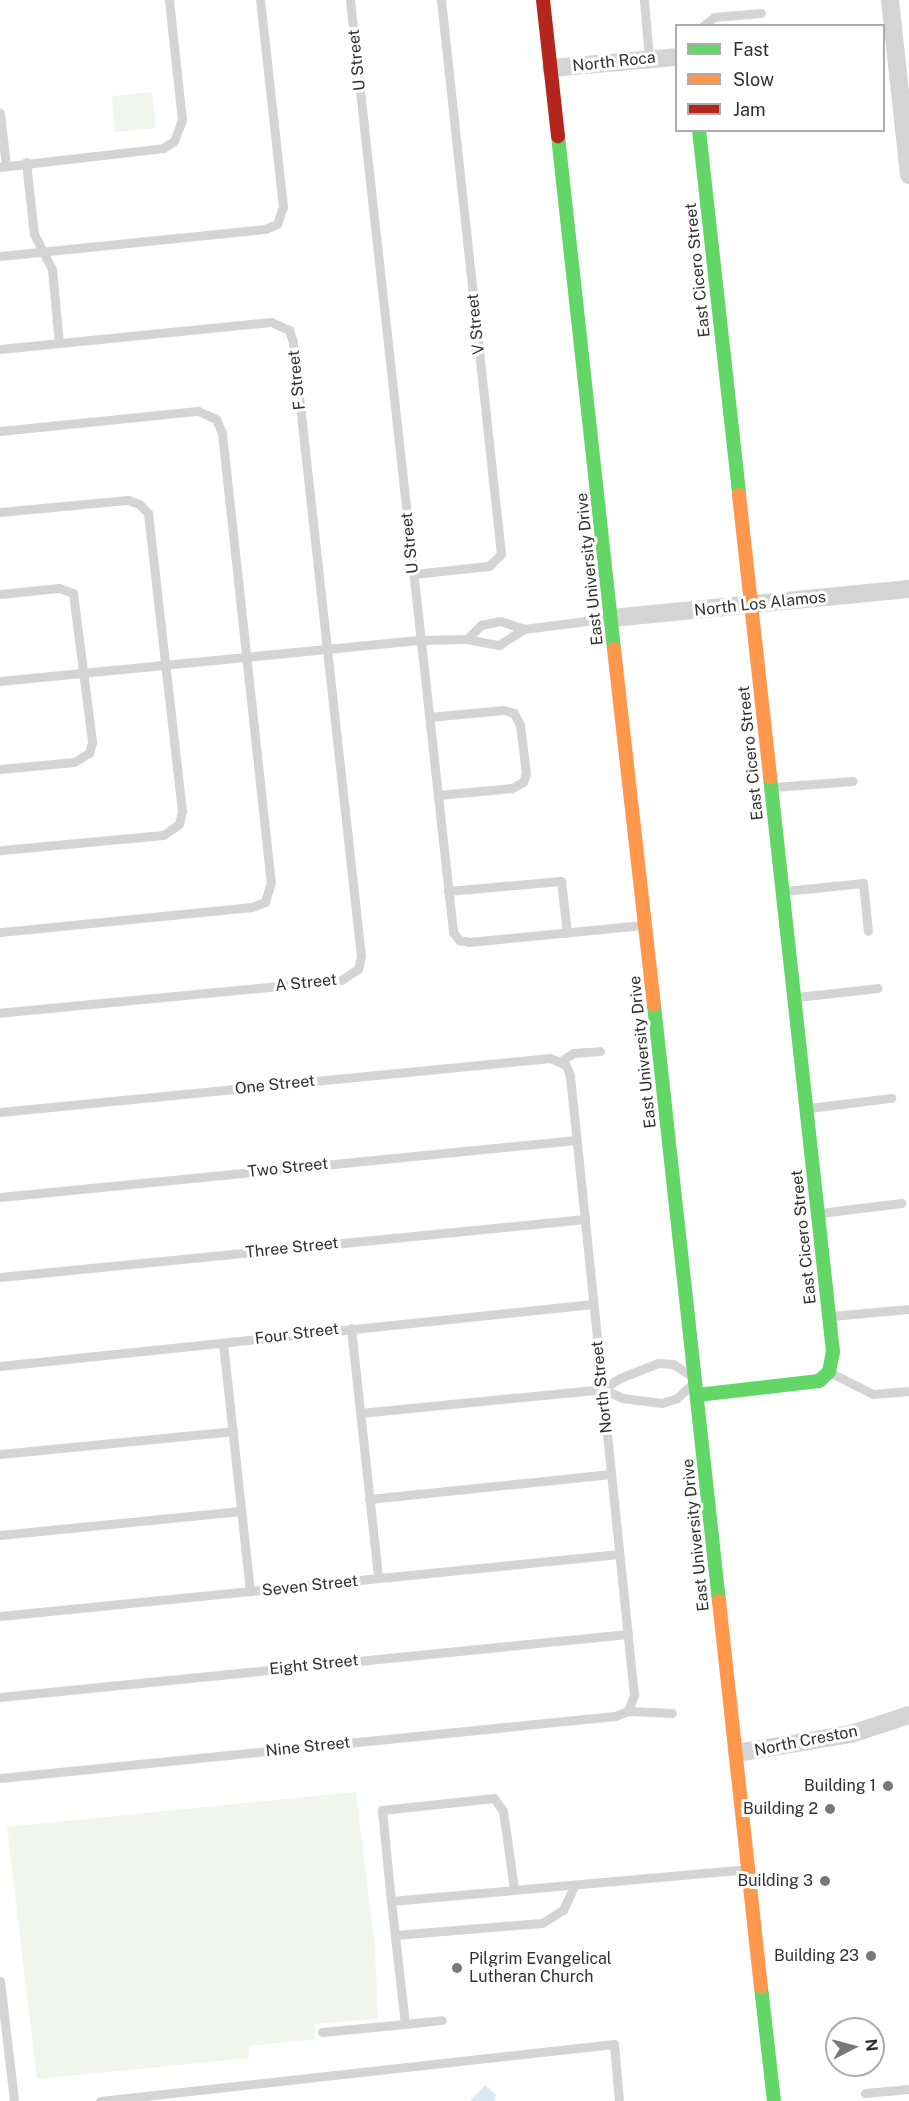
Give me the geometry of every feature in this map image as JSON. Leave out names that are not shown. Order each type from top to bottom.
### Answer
[{"type":"main road","name":"East University Drive","points":[[543,0],[774,2101]]},
{"type":"main road","name":"East Cicero Street","points":[[699,132],[833,1352],[829,1372]]},
{"type":"main road","points":[[697,1395],[812,1383],[829,1372]]},
{"type":"street","points":[[890,0],[909,176]]},
{"type":"street","name":"North Roca","points":[[551,68],[675,57]]},
{"type":"street","name":"North Los Alamos","points":[[612,618],[909,589]]},
{"type":"street","name":"North Creston","points":[[737,1753],[851,1734],[909,1715]]},
{"type":"lane","points":[[0,113],[3,167],[27,162],[163,148],[174,141],[182,120],[169,0]]},
{"type":"lane","points":[[0,256],[265,229],[277,224],[283,207],[260,0]]},
{"type":"lane","name":"U Street","points":[[350,0],[452,927],[459,940],[645,925]]},
{"type":"lane","name":"V Street","points":[[414,574],[489,566],[501,554],[441,0]]},
{"type":"lane","points":[[644,0],[650,58]]},
{"type":"lane","points":[[705,24],[714,16],[761,12]]},
{"type":"lane","points":[[27,162],[34,234],[51,269],[59,343]]},
{"type":"lane","name":"F Street","points":[[0,349],[271,322],[289,330],[293,342],[327,649]]},
{"type":"lane","points":[[0,431],[198,411],[212,414],[222,433],[271,882],[265,902],[252,907],[0,932]]},
{"type":"lane","points":[[0,512],[128,500],[140,504],[150,520],[182,812],[174,829],[163,835],[0,850]]},
{"type":"lane","points":[[0,594],[59,588],[73,593],[92,742],[89,753],[74,762],[0,769]]},
{"type":"lane","points":[[467,639],[481,625],[500,621],[524,629],[612,618]]},
{"type":"lane","points":[[0,681],[421,640],[467,639],[500,645],[524,629]]},
{"type":"lane","name":"A Street","points":[[0,1013],[341,980],[354,974],[361,956],[327,649]]},
{"type":"lane","points":[[429,717],[504,710],[514,713],[520,725],[526,772],[523,782],[512,788],[438,795]]},
{"type":"lane","points":[[772,788],[853,781]]},
{"type":"lane","points":[[448,891],[561,881],[567,933]]},
{"type":"lane","points":[[783,892],[863,883],[868,931]]},
{"type":"lane","points":[[794,997],[878,988]]},
{"type":"lane","points":[[561,1061],[573,1053],[600,1051]]},
{"type":"lane","name":"One Street","points":[[0,1112],[550,1058],[561,1061]]},
{"type":"lane","name":"North Street","points":[[561,1061],[570,1076],[603,1389],[634,1695],[628,1712]]},
{"type":"lane","points":[[807,1108],[891,1098]]},
{"type":"lane","name":"Two Street","points":[[0,1197],[576,1140]]},
{"type":"lane","points":[[818,1213],[901,1203]]},
{"type":"lane","name":"Three Street","points":[[0,1277],[585,1219]]},
{"type":"lane","name":"Four Street","points":[[0,1366],[593,1304]]},
{"type":"lane","points":[[829,1316],[909,1309]]},
{"type":"lane","points":[[351,1328],[378,1578]]},
{"type":"lane","points":[[223,1343],[250,1592]]},
{"type":"lane","points":[[360,1413],[603,1389],[620,1378],[665,1362],[681,1367],[695,1380],[677,1398],[662,1403],[622,1398],[603,1389]]},
{"type":"lane","points":[[829,1372],[873,1394],[909,1391]]},
{"type":"lane","points":[[0,1454],[233,1431]]},
{"type":"lane","points":[[369,1499],[611,1474]]},
{"type":"lane","points":[[0,1535],[241,1511]]},
{"type":"lane","name":"Seven Street","points":[[0,1616],[619,1554]]},
{"type":"lane","name":"Eight Street","points":[[0,1697],[628,1634]]},
{"type":"lane","points":[[628,1712],[672,1713]]},
{"type":"lane","name":"Nine Street","points":[[0,1778],[615,1716],[628,1712]]},
{"type":"lane","points":[[405,2024],[382,1810],[483,1797],[498,1802],[503,1811],[514,1889]]},
{"type":"lane","points":[[391,1901],[749,1869]]},
{"type":"lane","points":[[395,1935],[542,1923],[563,1910],[573,1886]]},
{"type":"lane","points":[[0,1981],[14,2101]]},
{"type":"lane","points":[[322,2032],[442,2020]]},
{"type":"lane","points":[[100,2101],[614,2044],[620,2101]]},
{"type":"lane","points":[[865,2093],[905,2089],[902,2101]]},
{"type":"shaded area","points":[[152,92],[156,128],[115,132],[112,96]]},
{"type":"shaded area","points":[[356,1792],[375,1947],[378,2019],[314,2024],[315,2039],[249,2046],[249,2058],[37,2079],[7,1827]]},
{"type":"shaded area","points":[[485,2085],[496,2095],[494,2101],[470,2101]]},
{"type":"traffic: fast","points":[[699,132],[739,495]]},
{"type":"traffic: fast","points":[[558,136],[614,649]]},
{"type":"traffic: fast","points":[[697,1395],[819,1381],[829,1372],[833,1352],[770,777]]},
{"type":"traffic: fast","points":[[654,1005],[719,1601]]},
{"type":"traffic: fast","points":[[761,1987],[774,2101]]},
{"type":"traffic: slow","points":[[739,495],[770,777]]},
{"type":"traffic: slow","points":[[614,649],[654,1005]]},
{"type":"traffic: slow","points":[[719,1601],[761,1987]]},
{"type":"traffic: jam","points":[[543,0],[558,136]]},
{"type":"place","name":"Building 1","points":[[888,1786]]},
{"type":"place","name":"Building 2","points":[[830,1809]]},
{"type":"place","name":"Building 3","points":[[825,1881]]},
{"type":"place","name":"Building 23","points":[[871,1956]]},
{"type":"place","name":"Pilgrim Evangelical Lutheran Church","points":[[457,1968]]}]
